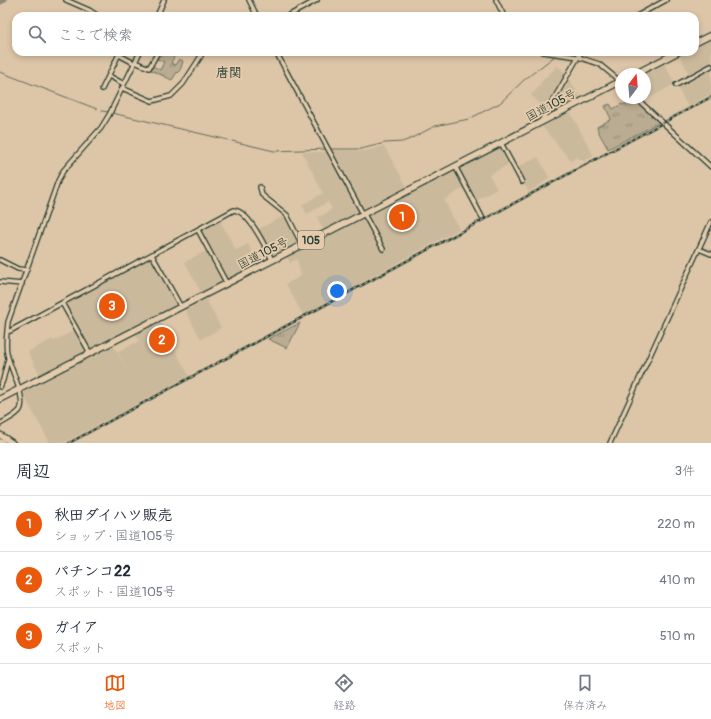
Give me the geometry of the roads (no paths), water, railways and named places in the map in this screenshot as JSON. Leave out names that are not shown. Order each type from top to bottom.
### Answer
[{"type":"highway","points":[[699,41],[711,35]]},
{"type":"highway","points":[[647,68],[670,56]]},
{"type":"highway","name":"国道105号","points":[[0,399],[615,85]]},
{"type":"highway","points":[[0,435],[12,443]]},
{"type":"street","points":[[66,0],[92,12]]},
{"type":"street","points":[[159,12],[164,0]]},
{"type":"street","points":[[248,0],[255,12]]},
{"type":"street","points":[[295,12],[317,0]]},
{"type":"street","points":[[496,0],[502,12]]},
{"type":"street","points":[[644,12],[666,0]]},
{"type":"street","points":[[102,90],[119,56]]},
{"type":"street","points":[[124,56],[149,68],[156,56]]},
{"type":"street","points":[[0,424],[17,414],[21,408],[22,398],[8,358],[6,343],[8,322],[53,194],[63,171],[101,128],[138,56]]},
{"type":"street","points":[[109,76],[123,86],[152,101],[170,96],[183,84],[201,56]]},
{"type":"street","points":[[278,56],[383,249]]},
{"type":"street","points":[[571,56],[599,64],[615,77]]},
{"type":"street","points":[[539,124],[578,57]]},
{"type":"street","points":[[676,85],[711,66]]},
{"type":"street","points":[[642,104],[711,168]]},
{"type":"street","points":[[501,143],[522,182]]},
{"type":"street","points":[[455,166],[482,217]]},
{"type":"street","points":[[260,187],[262,195],[287,215],[302,245]]},
{"type":"street","points":[[7,332],[234,210],[238,211],[252,224],[272,260]]},
{"type":"street","points":[[610,443],[711,222]]},
{"type":"street","points":[[198,230],[227,284]]},
{"type":"street","points":[[699,249],[711,254]]},
{"type":"street","points":[[152,255],[181,307]]},
{"type":"street","points":[[0,260],[18,269],[27,270]]},
{"type":"street","points":[[0,282],[22,284]]},
{"type":"street","points":[[62,303],[90,353]]},
{"type":"street","points":[[0,387],[8,358]]},
{"type":"street","points":[[0,364],[6,364]]},
{"type":"waterway","points":[[0,2],[4,0]]},
{"type":"waterway","points":[[330,149],[361,149],[385,143],[402,142],[435,126],[469,119],[500,103],[524,80],[555,56]]},
{"type":"waterway","points":[[0,72],[97,109]]},
{"type":"waterway","points":[[102,111],[109,112]]},
{"type":"waterway","points":[[112,113],[228,140]]},
{"type":"waterway","points":[[232,141],[274,151],[327,149]]},
{"type":"railway","points":[[69,443],[711,97]]},
{"type":"place","name":"秋田ダイハツ販売","points":[[402,217]]},
{"type":"place","name":"ガイア","points":[[112,306]]},
{"type":"place","name":"パチンコ22","points":[[162,340]]},
{"type":"district","name":"唐関","points":[[229,72]]}]
